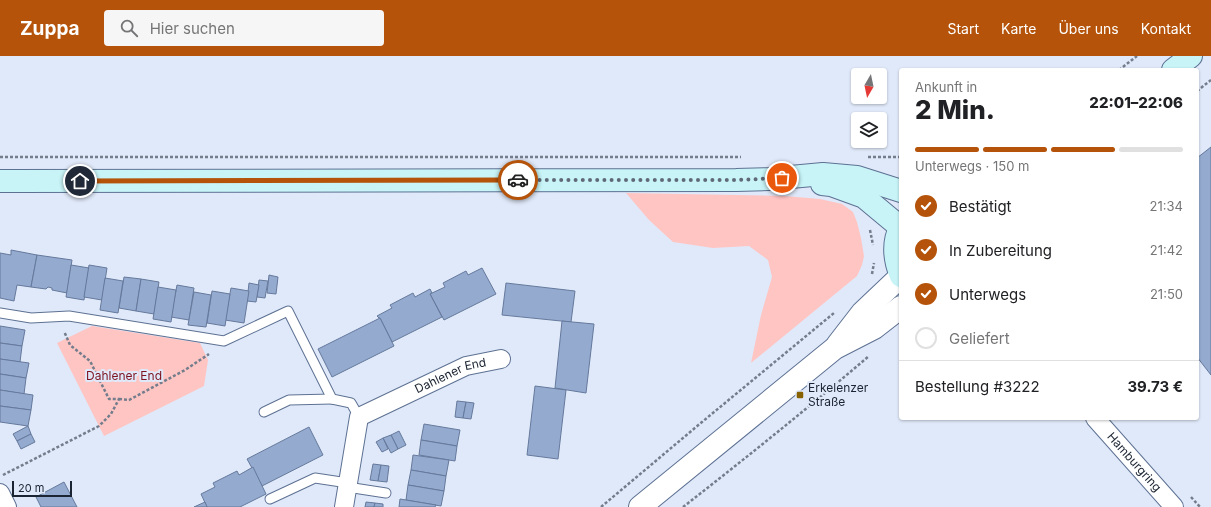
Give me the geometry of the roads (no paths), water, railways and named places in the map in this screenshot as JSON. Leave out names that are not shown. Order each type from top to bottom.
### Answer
[{"type":"main road","points":[[1176,68],[1191,56]]},
{"type":"main road","points":[[0,181],[769,179],[823,174],[857,177],[899,190]]},
{"type":"main road","points":[[769,179],[831,185],[864,196],[899,224]]},
{"type":"main road","points":[[899,232],[895,243],[895,260],[899,271]]},
{"type":"street","points":[[835,348],[862,313],[899,278]]},
{"type":"street","points":[[640,507],[835,348],[874,328],[899,309]]},
{"type":"street","name":"Dahlener End","points":[[359,417],[466,366],[501,359]]},
{"type":"street","points":[[344,507],[359,417]]},
{"type":"street","name":"Hamburgring","points":[[1097,420],[1167,503]]},
{"type":"street","points":[[0,493],[7,507]]},
{"type":"lane","points":[[0,313],[31,318],[69,316],[224,341],[288,311],[332,399]]},
{"type":"lane","points":[[264,412],[289,400],[332,399],[351,403],[359,417]]},
{"type":"lane","points":[[270,499],[315,478],[386,492]]},
{"type":"place","name":"Erkelenzer Straße","points":[[800,395]]}]
